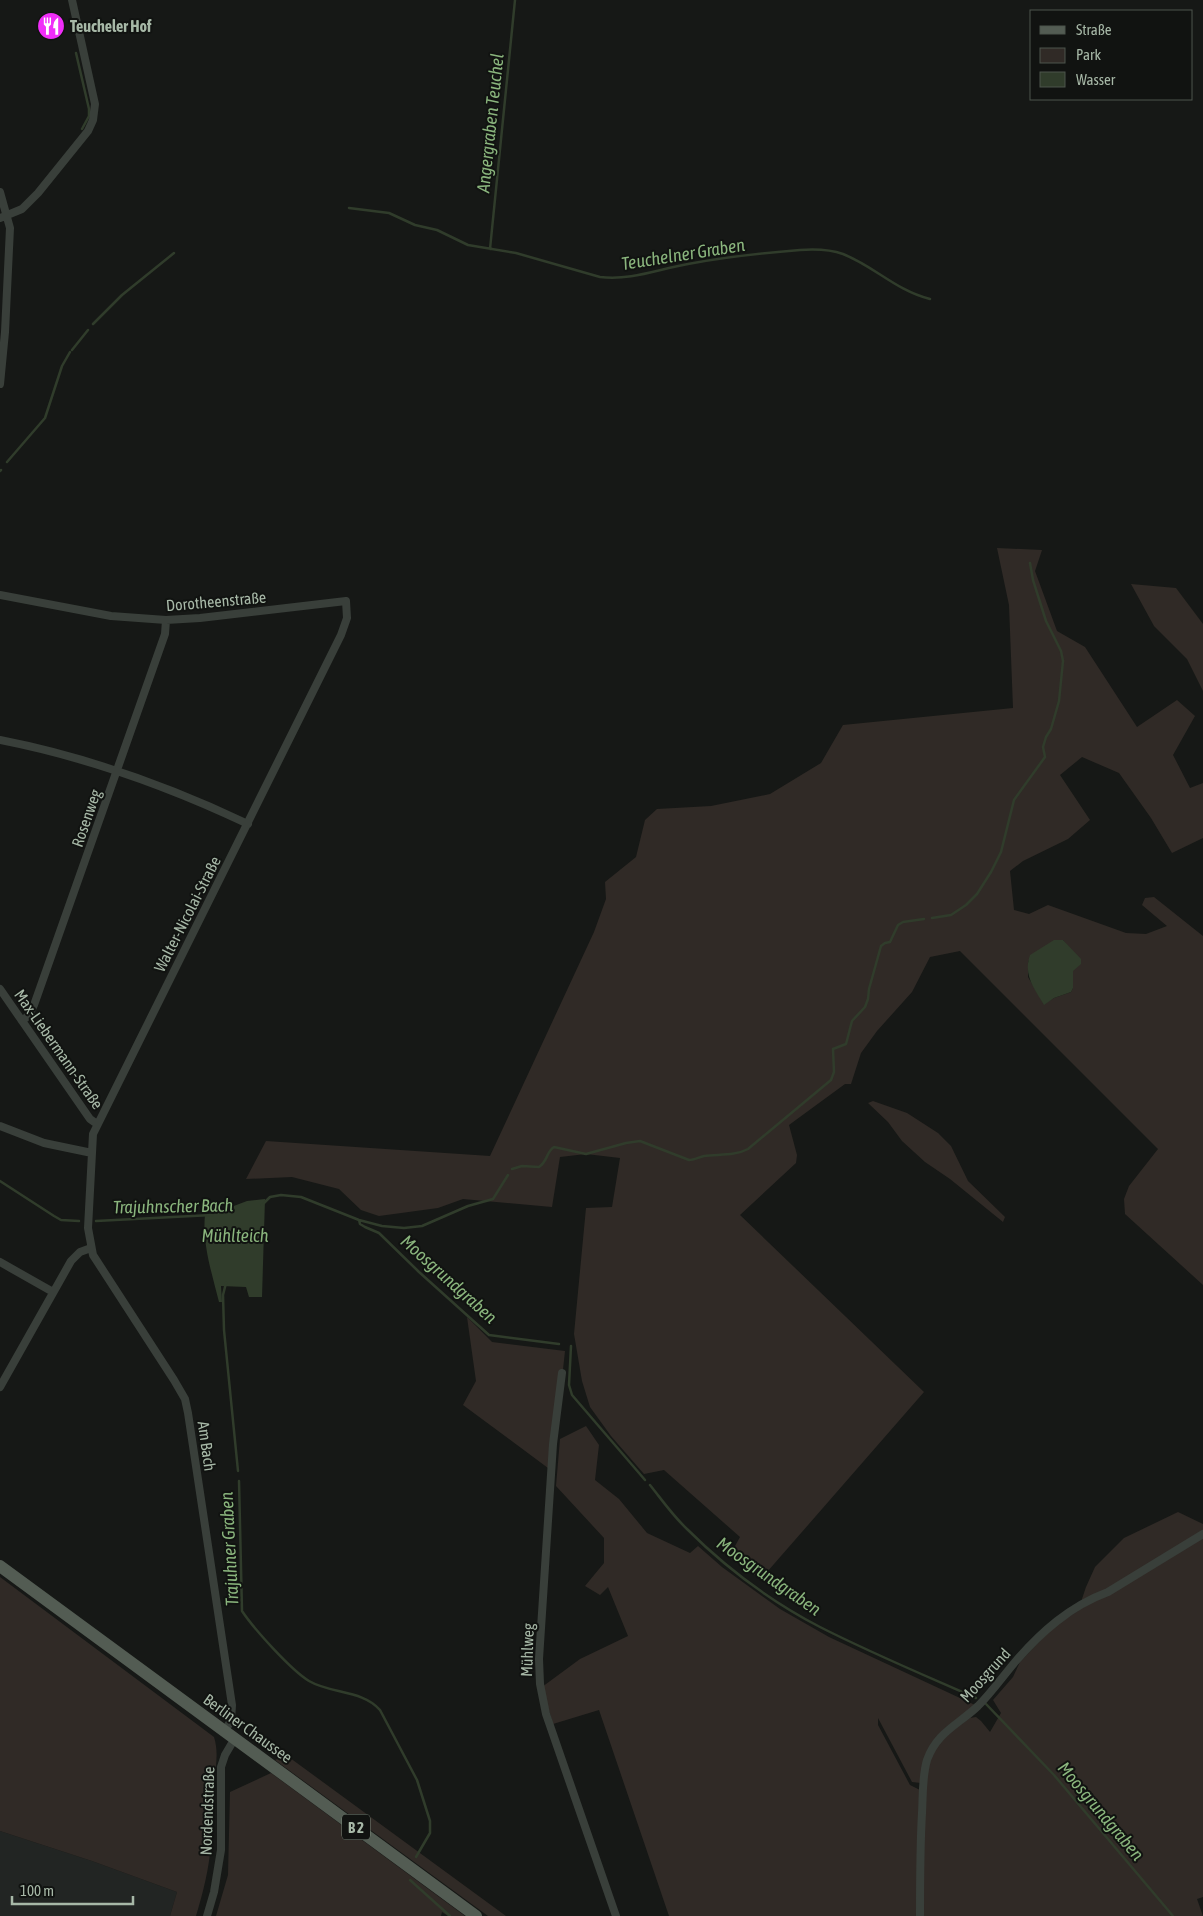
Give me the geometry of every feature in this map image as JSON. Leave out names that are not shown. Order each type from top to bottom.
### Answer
[{"type":"main road","name":"Berliner Chaussee","points":[[0,1566],[476,1916]]},
{"type":"street","points":[[3,217],[22,210],[38,194],[85,135],[93,120],[94,104],[72,0]]},
{"type":"street","points":[[0,192],[3,217],[10,228],[0,384]]},
{"type":"street","name":"Dorotheenstraße","points":[[0,595],[111,616],[166,620],[193,619],[346,601]]},
{"type":"street","name":"Walter-Nicolai-Straße","points":[[91,1248],[88,1228],[93,1134],[341,635],[347,618],[346,601]]},
{"type":"street","name":"Rosenweg","points":[[22,1021],[29,1015],[34,1005],[165,634],[166,620]]},
{"type":"street","points":[[0,740],[60,753],[117,771],[184,795],[248,824]]},
{"type":"street","name":"Max-Liebermann-Straße","points":[[0,989],[90,1119],[97,1124]]},
{"type":"street","points":[[0,1126],[44,1143],[92,1153]]},
{"type":"street","points":[[0,1387],[71,1262],[80,1252],[91,1248]]},
{"type":"street","name":"Am Bach","points":[[91,1248],[101,1270],[156,1350],[185,1399],[190,1421],[232,1705],[230,1735]]},
{"type":"street","points":[[0,1262],[53,1292]]},
{"type":"street","name":"Mühlweg","points":[[562,1373],[553,1444],[541,1625],[540,1684],[546,1714],[616,1916]]},
{"type":"street","name":"Moosgrund","points":[[920,1916],[923,1786],[926,1763],[932,1746],[941,1736],[978,1706],[1028,1648],[1054,1623],[1075,1607],[1091,1598],[1108,1592],[1203,1534]]},
{"type":"street","name":"Nordendstraße","points":[[207,1916],[215,1886],[221,1850],[221,1767],[230,1735]]},
{"type":"shaded area","points":[[0,1831],[92,1861],[177,1892],[170,1916],[0,1916]]},
{"type":"green space","points":[[997,548],[1042,550],[1035,571],[1057,631],[1085,647],[1137,727],[1177,700],[1195,716],[1173,755],[1190,788],[1203,783],[1203,838],[1172,853],[1151,818],[1119,773],[1082,757],[1060,775],[1090,820],[1068,839],[1023,861],[1010,871],[1014,910],[1029,914],[1048,905],[1126,933],[1146,934],[1167,926],[1142,905],[1145,898],[1154,897],[1203,936],[1203,1285],[1125,1214],[1124,1199],[1129,1186],[1158,1149],[960,951],[930,957],[912,992],[877,1031],[861,1053],[851,1084],[845,1084],[789,1125],[797,1155],[796,1163],[740,1215],[924,1392],[761,1579],[729,1557],[740,1537],[664,1470],[644,1474],[611,1436],[590,1407],[582,1381],[574,1334],[586,1208],[612,1207],[620,1158],[586,1154],[560,1157],[552,1207],[463,1199],[438,1208],[379,1216],[361,1210],[339,1189],[292,1177],[246,1179],[266,1141],[490,1156],[594,932],[606,899],[605,882],[636,857],[645,820],[657,809],[711,806],[770,794],[821,763],[843,725],[1013,708],[1009,605]],"holes":[[[1063,940],[1070,949],[1073,988],[1071,992],[1044,1004],[1028,977],[1028,961]]]},
{"type":"green space","points":[[1131,584],[1176,588],[1203,624],[1203,691],[1187,659],[1154,626]]},
{"type":"green space","points":[[873,1101],[907,1113],[938,1133],[951,1146],[968,1181],[1005,1217],[1003,1222],[950,1179],[925,1162],[902,1141],[888,1122],[868,1103]]},
{"type":"green space","points":[[467,1317],[492,1342],[565,1351],[552,1471],[463,1405],[476,1381]]},
{"type":"green space","points":[[586,1426],[599,1445],[595,1480],[619,1499],[647,1533],[690,1553],[698,1546],[722,1567],[780,1609],[829,1637],[975,1705],[945,1728],[932,1743],[921,1783],[912,1782],[878,1718],[878,1725],[910,1785],[920,1790],[918,1916],[669,1916],[599,1710],[553,1724],[542,1687],[580,1659],[628,1636],[608,1587],[600,1595],[585,1586],[604,1563],[604,1538],[556,1486],[560,1439]]},
{"type":"green space","points":[[1178,1512],[1203,1524],[1203,1897],[1197,1899],[1203,1916],[922,1916],[925,1786],[928,1766],[942,1738],[970,1718],[976,1717],[990,1732],[1001,1713],[993,1700],[1013,1677],[1020,1662],[1037,1644],[1056,1625],[1078,1611],[1095,1567],[1124,1538]]},
{"type":"green space","points":[[0,1577],[214,1737],[217,1758],[211,1800],[210,1853],[196,1916],[170,1916],[177,1892],[92,1861],[0,1831]]},
{"type":"green space","points":[[286,1755],[506,1916],[488,1916],[275,1760]]},
{"type":"green space","points":[[271,1773],[465,1916],[448,1916],[442,1912],[441,1916],[216,1916],[228,1875],[230,1792]]},
{"type":"water","points":[[1054,940],[1063,940],[1081,959],[1081,964],[1073,971],[1073,988],[1071,992],[1054,998],[1044,1005],[1033,987],[1029,975],[1028,962],[1030,955]]},
{"type":"water","name":"Mühlteich","points":[[265,1199],[262,1297],[249,1297],[246,1287],[221,1286],[222,1302],[219,1302],[206,1247],[205,1215],[210,1215],[247,1201]]},
{"type":"waterway","name":"Angergraben Teuchel","points":[[490,249],[515,0]]},
{"type":"waterway","points":[[76,53],[89,109],[89,116],[82,129]]},
{"type":"waterway","name":"Teuchelner Graben","points":[[349,208],[389,213],[415,225],[437,230],[468,245],[516,253],[600,277],[611,278],[633,276],[716,259],[800,250],[827,250],[838,252],[854,259],[906,290],[930,299]]},
{"type":"waterway","name":"Teuchelner Graben","points":[[93,324],[122,295],[174,253]]},
{"type":"waterway","name":"Teuchelner Graben","points":[[72,350],[88,330]]},
{"type":"waterway","name":"Teuchelner Graben","points":[[7,462],[45,418],[62,366],[70,352]]},
{"type":"waterway","points":[[932,918],[951,915],[966,905],[977,894],[1001,852],[1014,800],[1045,757],[1043,747],[1051,729],[1059,701],[1063,661],[1061,651],[1046,621],[1033,580],[1030,563]]},
{"type":"waterway","points":[[512,1169],[522,1166],[539,1167],[554,1147],[586,1154],[640,1141],[689,1160],[704,1156],[738,1153],[748,1149],[831,1080],[834,1072],[833,1049],[846,1044],[852,1021],[865,1007],[881,946],[890,942],[898,925],[903,922],[924,919]]},
{"type":"waterway","points":[[262,1205],[270,1197],[281,1195],[301,1197],[359,1220],[382,1226],[404,1228],[422,1226],[468,1206],[493,1199],[508,1175]]},
{"type":"waterway","name":"Trajuhnscher Bach","points":[[0,1181],[61,1220],[79,1221]]},
{"type":"waterway","name":"Trajuhnscher Bach","points":[[96,1221],[212,1215]]},
{"type":"waterway","name":"Moosgrundgraben","points":[[359,1220],[360,1224],[379,1233],[489,1335],[559,1344]]},
{"type":"waterway","name":"Trajuhner Graben","points":[[226,1283],[223,1295],[224,1330],[238,1471]]},
{"type":"waterway","name":"Moosgrundgraben","points":[[571,1346],[569,1385],[572,1395],[645,1480]]},
{"type":"waterway","name":"Trajuhner Graben","points":[[239,1481],[242,1611],[273,1649],[301,1676],[318,1685],[356,1695],[380,1710],[417,1780],[430,1821],[430,1833],[416,1857]]},
{"type":"waterway","name":"Moosgrundgraben","points":[[650,1485],[677,1519],[702,1543],[733,1570],[767,1595],[820,1627],[976,1698]]},
{"type":"waterway","name":"Moosgrundgraben","points":[[986,1704],[1054,1775],[1173,1916]]},
{"type":"waterway","name":"Trajuhner Graben","points":[[410,1880],[450,1916]]},
{"type":"place","name":"Teucheler Hof","points":[[51,26]]}]
